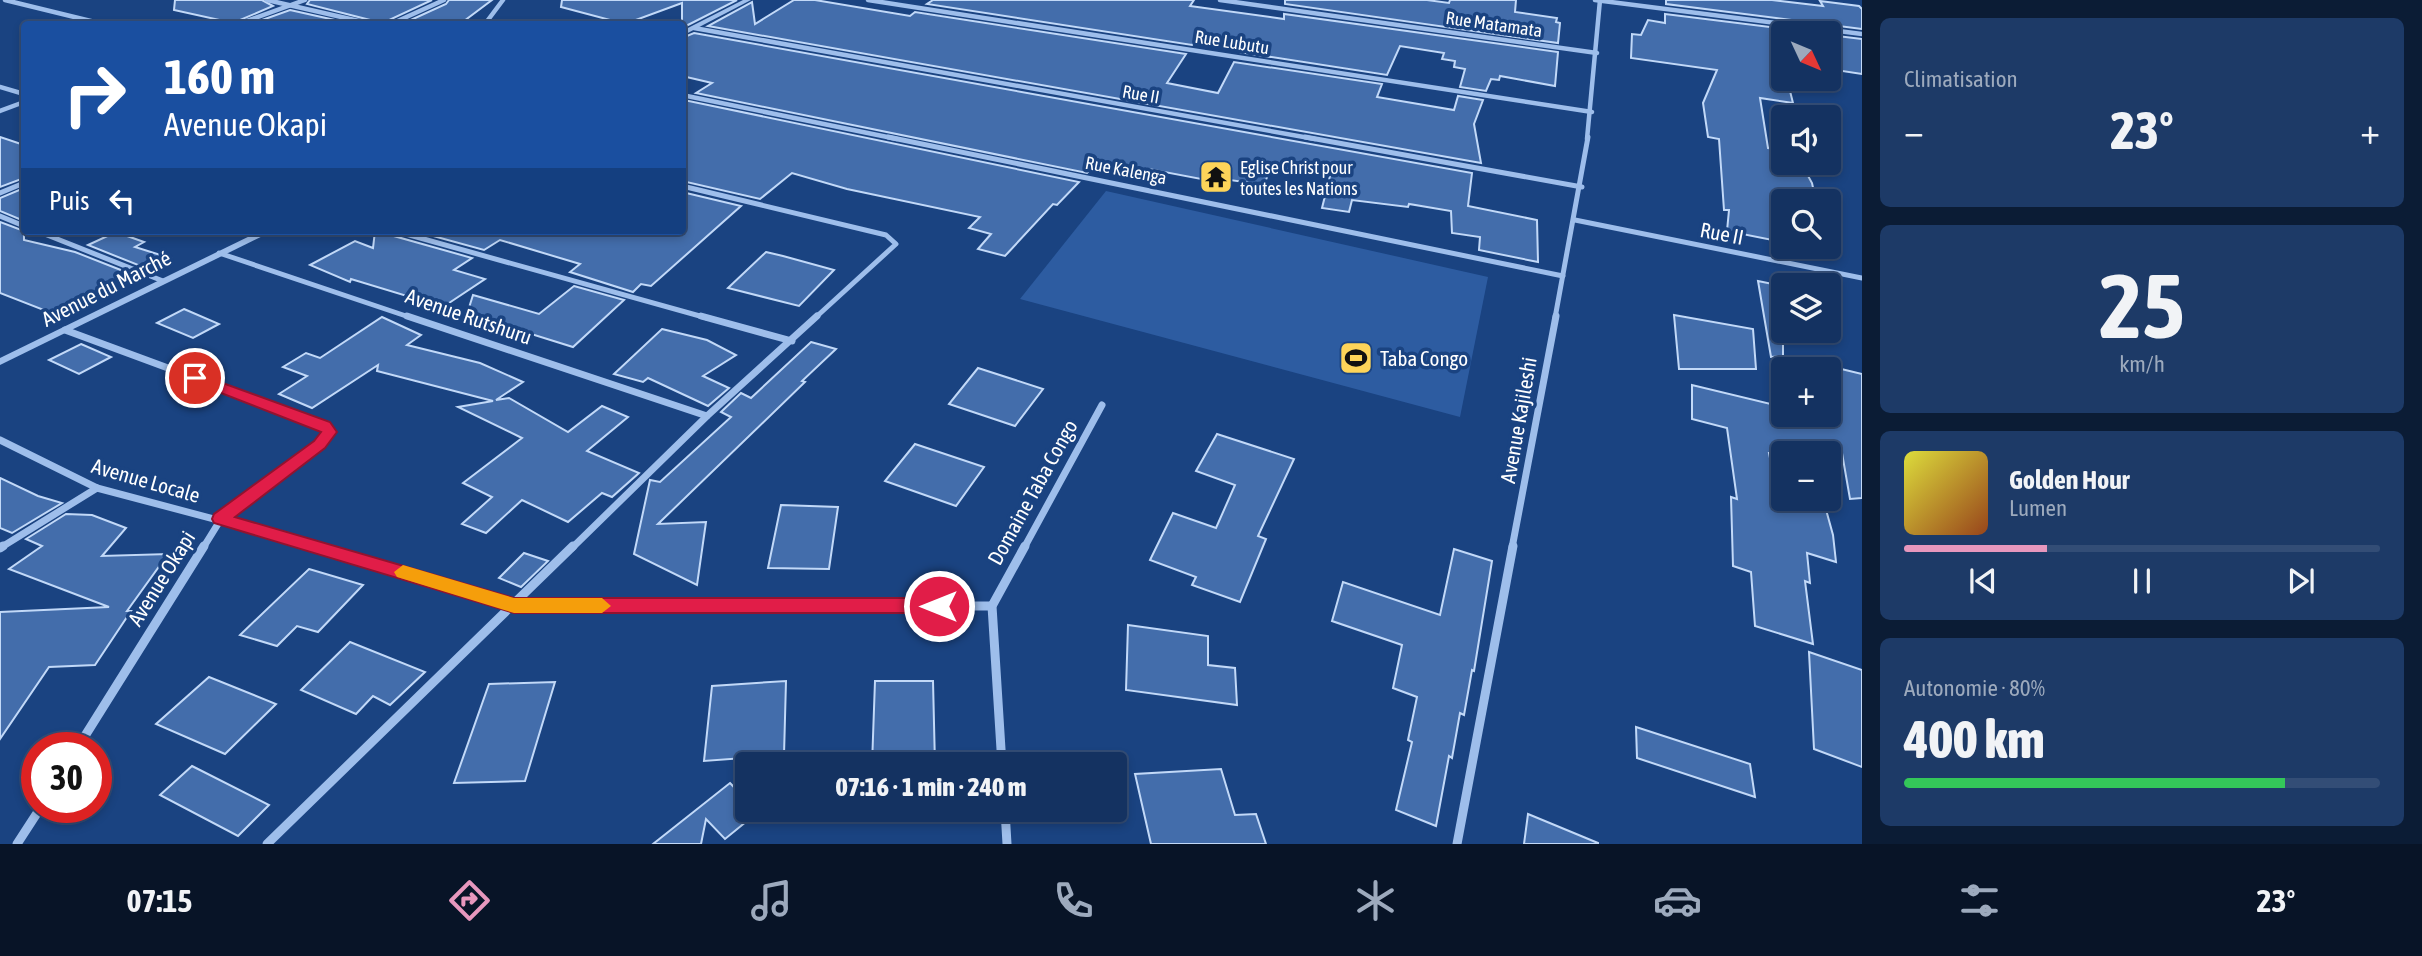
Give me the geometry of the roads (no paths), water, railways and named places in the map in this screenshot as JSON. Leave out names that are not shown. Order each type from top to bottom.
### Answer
[{"type":"street","points":[[5,0],[91,21]]},
{"type":"street","points":[[267,0],[359,21]]},
{"type":"street","points":[[246,21],[305,0]]},
{"type":"street","points":[[398,21],[444,0]]},
{"type":"street","points":[[487,21],[503,0]]},
{"type":"street","points":[[686,32],[748,0]]},
{"type":"street","name":"Rue Lubutu","points":[[868,0],[1592,112]]},
{"type":"street","name":"Rue Matamata","points":[[1220,0],[1597,53]]},
{"type":"street","points":[[1598,0],[1862,34]]},
{"type":"street","name":"Avenue Kajileshi","points":[[1457,844],[1582,187],[1592,112],[1598,0]]},
{"type":"street","name":"Rue II","points":[[694,28],[1582,187]]},
{"type":"street","points":[[0,87],[21,93]]},
{"type":"street","name":"Rue Kalenga","points":[[686,96],[1563,276]]},
{"type":"street","points":[[0,111],[21,103]]},
{"type":"street","points":[[0,193],[21,184]]},
{"type":"street","points":[[267,844],[707,416],[896,244],[893,239],[686,187]]},
{"type":"street","points":[[0,216],[21,225]]},
{"type":"street","name":"Rue II","points":[[1575,220],[1862,278]]},
{"type":"street","points":[[47,235],[163,281]]},
{"type":"street","name":"Avenue du Marché","points":[[0,362],[259,235]]},
{"type":"street","points":[[408,235],[792,341]]},
{"type":"street","name":"Avenue Rutshuru","points":[[219,253],[707,416]]},
{"type":"street","name":"Avenue Okapi","points":[[65,330],[325,426],[329,432],[326,439],[220,519],[87,732]]},
{"type":"street","name":"Domaine Taba Congo","points":[[992,606],[1102,405]]},
{"type":"street","name":"Avenue Locale","points":[[0,440],[97,488],[220,519],[514,606],[992,606]]},
{"type":"street","points":[[0,548],[97,488]]},
{"type":"street","points":[[992,606],[1001,752]]},
{"type":"street","points":[[1005,822],[1007,844]]},
{"type":"street","points":[[17,844],[31,823]]},
{"type":"place","name":"Eglise Christ pour toutes les Nations","points":[[1216,177]]},
{"type":"place","name":"Taba Congo","points":[[1356,358]]}]
